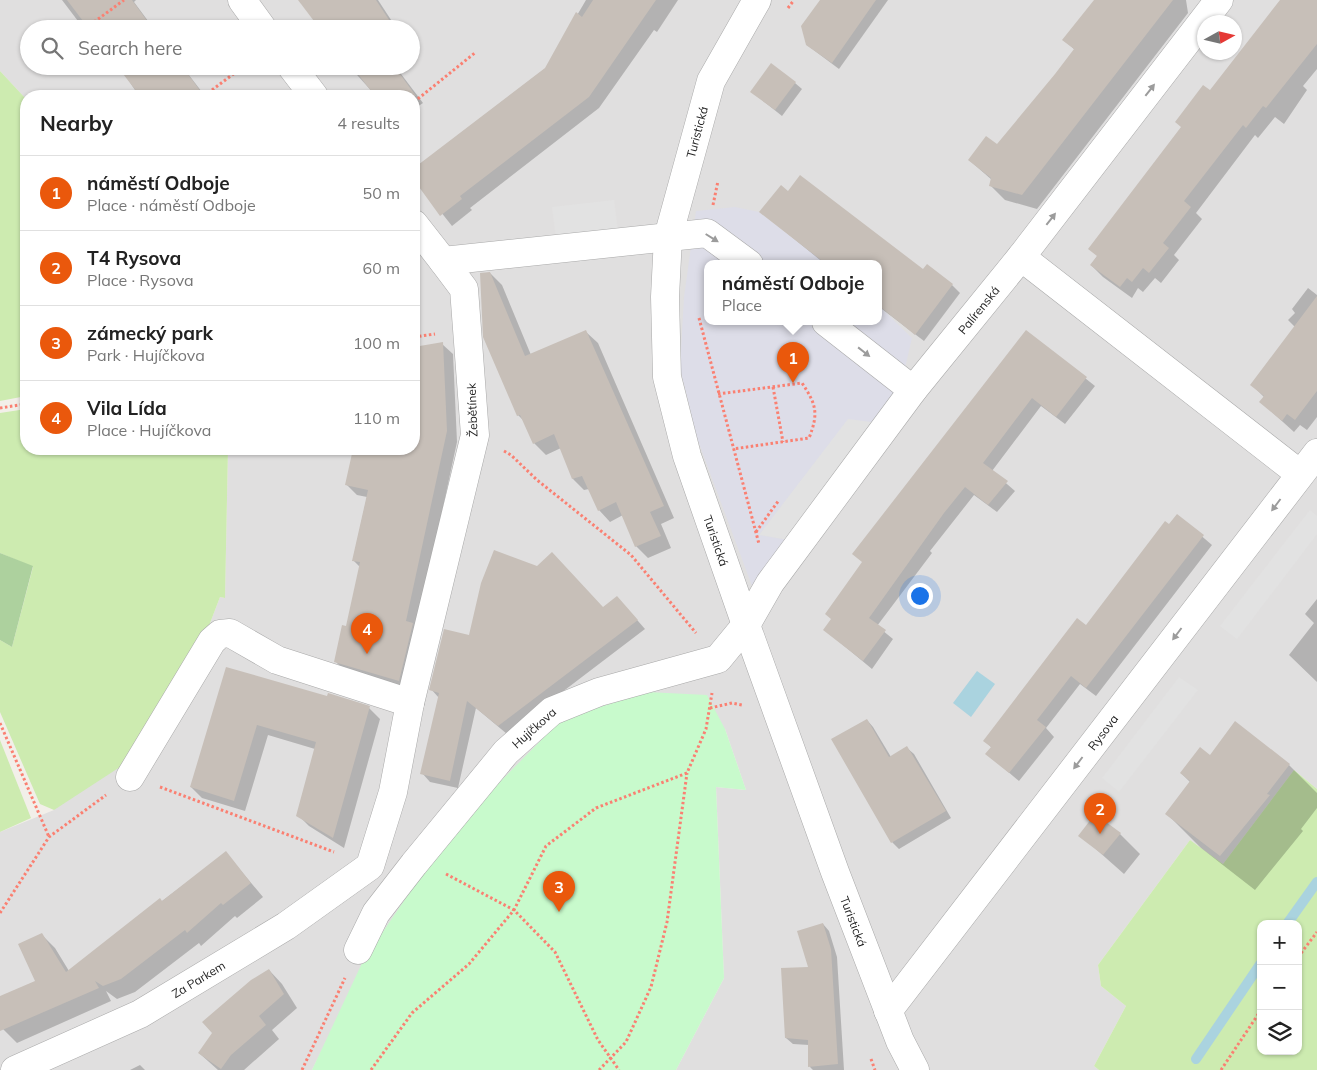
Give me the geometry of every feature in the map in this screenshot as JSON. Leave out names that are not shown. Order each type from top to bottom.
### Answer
[{"type":"street","points":[[242,0],[256,20]]},
{"type":"street","name":"Turistická","points":[[757,0],[711,81],[668,237],[666,297],[667,377],[687,456],[746,625],[835,872],[900,1041],[915,1070]]},
{"type":"street","name":"Palírenská","points":[[746,625],[770,583],[913,390],[1021,257],[1219,0]]},
{"type":"street","points":[[298,75],[309,90]]},
{"type":"street","name":"Žebětínek","points":[[410,703],[475,435],[464,289],[420,232]]},
{"type":"street","points":[[443,261],[707,233],[744,260]]},
{"type":"street","points":[[1021,257],[1300,474]]},
{"type":"street","points":[[830,325],[913,390]]},
{"type":"street","name":"Rysova","points":[[888,1011],[1317,453]]},
{"type":"street","points":[[718,660],[746,625]]},
{"type":"street","points":[[130,776],[212,641],[220,634],[230,633],[277,660],[410,703],[393,792],[370,866]]},
{"type":"street","name":"Hujíčkova","points":[[358,950],[376,913],[414,864],[506,752],[552,711],[599,692],[718,660]]},
{"type":"street","points":[[376,913],[366,904],[386,873],[409,798],[393,792]]},
{"type":"street","name":"Za Parkem","points":[[15,1070],[140,1014],[286,926],[370,866]]},
{"type":"path","points":[[97,20],[124,0]]},
{"type":"path","points":[[420,97],[476,52]]},
{"type":"path","points":[[212,90],[232,75]]},
{"type":"path","points":[[718,394],[802,383],[814,400],[816,420],[809,438],[733,449]]},
{"type":"path","points":[[773,387],[783,442]]},
{"type":"path","points":[[0,408],[20,405]]},
{"type":"path","points":[[511,455],[537,480],[631,555],[718,660],[706,729],[687,772],[667,922],[651,987],[626,1042],[598,1070]]},
{"type":"path","points":[[756,532],[779,500]]},
{"type":"path","points":[[0,723],[49,837]]},
{"type":"path","points":[[371,1070],[412,1013],[468,964],[514,910],[546,846],[596,808],[687,772]]},
{"type":"path","points":[[0,913],[49,837],[130,776],[370,866]]},
{"type":"path","points":[[414,864],[426,863],[514,910],[555,952],[598,1040],[619,1070]]},
{"type":"path","points":[[1302,952],[1317,932]]},
{"type":"path","points":[[302,1070],[358,950]]},
{"type":"path","points":[[1221,1070],[1257,1016]]},
{"type":"shaded area","points":[[0,0],[1317,0],[1317,789],[1294,770],[1223,864],[1190,840],[1098,965],[1101,986],[1126,1006],[1094,1066],[1099,1070],[676,1070],[724,978],[716,787],[746,790],[725,729],[322,1050],[312,1070],[0,1070],[0,832],[54,810],[207,631],[220,597],[225,598],[228,455],[420,455],[420,90],[20,90],[20,93],[0,71]]},
{"type":"shaded area","points":[[614,200],[618,231],[556,238],[552,207]]},
{"type":"shaded area","points":[[735,207],[759,212],[821,260],[704,260],[704,325],[882,325],[882,309],[912,338],[898,398],[879,423],[848,419],[759,535],[788,540],[752,586],[697,438],[680,368],[684,297],[696,211]]},
{"type":"shaded area","points":[[848,418],[879,423],[788,540],[759,535]]},
{"type":"shaded area","points":[[1310,510],[1317,516],[1317,534],[1237,639],[1220,626]]},
{"type":"shaded area","points":[[1179,677],[1198,690],[1119,792],[1102,778]]},
{"type":"green space","points":[[0,71],[20,93],[20,397],[0,401]]},
{"type":"green space","points":[[20,410],[20,455],[228,455],[225,598],[220,597],[207,631],[120,767],[54,810],[40,804],[0,712],[0,640],[12,647],[33,567],[0,553],[0,413]]},
{"type":"green space","points":[[0,553],[33,566],[12,647],[0,640]]},
{"type":"green space","points":[[647,692],[707,695],[725,729],[746,790],[716,787],[724,978],[676,1070],[312,1070],[363,961],[429,864],[493,789],[562,719]]},
{"type":"green space","points":[[0,740],[31,818],[0,832]]},
{"type":"green space","points":[[1294,770],[1317,789],[1317,1070],[1099,1070],[1094,1066],[1126,1006],[1101,986],[1098,965],[1190,840],[1223,864]]},
{"type":"water","points":[[977,671],[995,684],[971,717],[953,703]]},
{"type":"building","points":[[67,0],[132,0],[146,20],[82,20]]},
{"type":"building","points":[[298,0],[376,0],[389,20],[313,20]]},
{"type":"building","points":[[593,0],[656,0],[589,97],[460,196],[462,199],[440,216],[420,188],[420,163],[545,68],[576,12],[582,17]]},
{"type":"building","points":[[820,0],[876,0],[832,63],[806,45],[801,26]]},
{"type":"building","points":[[1094,0],[1173,0],[1022,195],[989,186],[991,178],[968,160],[986,136],[997,144],[1055,74],[1074,49],[1062,40]]},
{"type":"building","points":[[1280,0],[1317,0],[1317,44],[1266,108],[1263,106],[1246,128],[1243,125],[1184,201],[1191,207],[1163,243],[1169,248],[1149,273],[1143,268],[1132,282],[1127,278],[1120,287],[1090,265],[1097,256],[1088,249],[1181,127],[1175,122],[1203,85],[1210,90],[1233,60],[1242,60],[1242,49]]},
{"type":"building","points":[[771,63],[796,82],[775,110],[750,92]]},
{"type":"building","points":[[124,75],[189,75],[200,90],[135,90]]},
{"type":"building","points":[[359,75],[401,75],[412,90],[370,90]]},
{"type":"building","points":[[800,175],[923,269],[927,264],[953,284],[915,335],[882,308],[882,260],[821,260],[759,212],[781,185],[788,191]]},
{"type":"building","points":[[490,272],[525,356],[586,330],[664,506],[650,512],[661,536],[635,547],[616,502],[598,511],[582,476],[572,479],[554,434],[533,444],[520,415],[517,416],[483,337],[480,273]]},
{"type":"building","points":[[1317,296],[1317,391],[1295,420],[1287,414],[1282,421],[1259,402],[1264,396],[1250,385]]},
{"type":"building","points":[[1026,330],[1087,377],[1056,417],[1032,398],[983,463],[1008,481],[988,505],[965,487],[944,513],[869,618],[886,630],[863,661],[823,630],[831,619],[825,614],[862,562],[852,554]]},
{"type":"building","points":[[443,342],[447,431],[406,621],[413,623],[399,681],[334,662],[342,625],[346,626],[360,562],[352,561],[368,490],[345,485],[352,455],[420,455],[420,346]]},
{"type":"building","points":[[1177,514],[1204,535],[1086,688],[1071,676],[1037,720],[1046,727],[1009,773],[985,754],[991,747],[983,741],[1077,618],[1086,625],[1165,521],[1169,524]]},
{"type":"building","points":[[494,550],[537,566],[552,552],[603,607],[617,596],[638,620],[498,726],[467,701],[450,781],[420,774],[439,693],[429,690],[444,629],[469,635],[481,583]]},
{"type":"building","points":[[226,667],[327,696],[328,693],[370,706],[333,838],[296,816],[316,742],[257,725],[234,801],[190,787]]},
{"type":"building","points":[[867,719],[889,757],[907,746],[946,811],[891,843],[831,739]]},
{"type":"building","points":[[1235,721],[1290,764],[1267,794],[1270,795],[1220,856],[1165,814],[1190,781],[1180,773],[1200,747],[1210,755]]},
{"type":"building","points":[[1095,814],[1121,833],[1103,855],[1078,836]]},
{"type":"building","points":[[226,851],[251,883],[223,905],[221,903],[187,933],[185,930],[121,979],[103,986],[95,981],[99,988],[0,1031],[0,996],[35,981],[18,944],[42,933],[66,972],[160,898],[162,901]]},
{"type":"building","points":[[823,923],[831,949],[838,1064],[808,1067],[808,1040],[785,1038],[781,968],[808,967],[797,931]]},
{"type":"building","points":[[269,969],[284,994],[259,1016],[266,1025],[231,1055],[221,1069],[198,1053],[212,1033],[202,1022],[251,980]]},
{"type":"waterway","points":[[1290,920],[1317,882]]},
{"type":"waterway","points":[[1196,1059],[1260,965]]},
{"type":"place","name":"náměstí Odboje","points":[[793,383]]},
{"type":"place","name":"Vila Lída","points":[[367,654]]},
{"type":"place","name":"T4 Rysova","points":[[1100,834]]},
{"type":"place","name":"zámecký park","points":[[559,912]]}]
